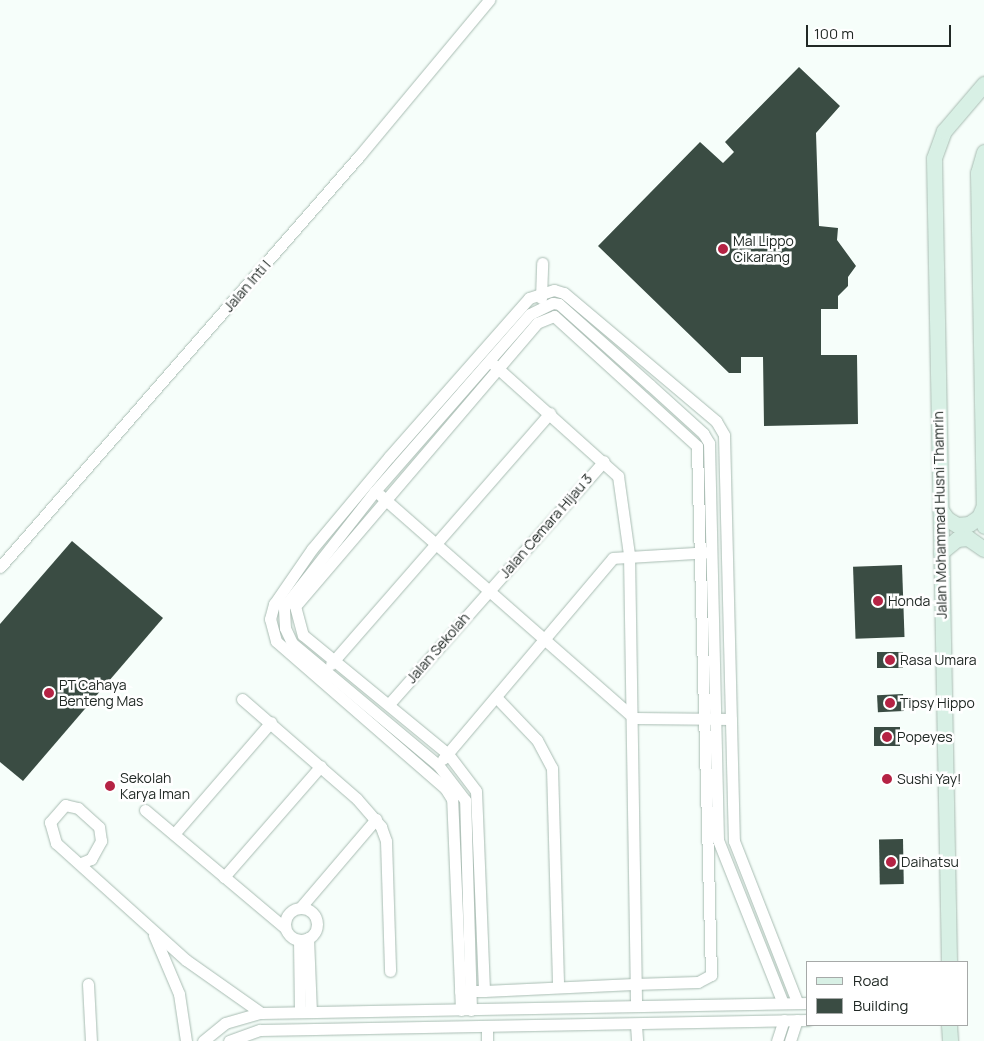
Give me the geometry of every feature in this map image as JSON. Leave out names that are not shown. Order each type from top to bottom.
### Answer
[{"type":"street","name":"Jalan Inti I","points":[[0,566],[360,156],[489,0]]},
{"type":"street","name":"Jalan Mohammad Husni Thamrin","points":[[948,961],[934,158],[944,131],[984,84]]},
{"type":"street","points":[[984,152],[978,172],[984,526]]},
{"type":"street","points":[[542,263],[540,292],[545,310]]},
{"type":"street","points":[[204,1041],[225,1024],[260,1013],[802,1003],[734,841],[724,435],[716,421],[564,293],[540,292],[529,298],[375,491],[317,553],[284,607],[285,628],[292,643],[327,668],[438,765],[465,800],[473,834],[484,991]]},
{"type":"street","points":[[465,991],[698,982],[711,975],[715,845],[709,720],[707,552],[709,443],[703,432],[560,304],[545,310],[493,364],[422,430],[274,604],[270,619],[276,641],[445,788],[455,808],[463,911],[465,991],[466,1010]]},
{"type":"street","points":[[493,364],[604,461],[618,476],[629,554],[634,718],[634,984],[636,1006]]},
{"type":"street","points":[[463,911],[473,834],[476,791],[448,754],[303,635],[295,606],[385,500],[493,364]]},
{"type":"street","points":[[327,668],[550,413]]},
{"type":"street","name":"Jalan Cemara Hijau 3","points":[[488,592],[604,461]]},
{"type":"street","points":[[375,491],[435,546],[634,718],[731,720]]},
{"type":"street","points":[[940,508],[947,519],[957,525],[969,524],[979,517],[984,506]]},
{"type":"street","points":[[941,552],[957,539],[968,538],[984,549]]},
{"type":"street","points":[[428,774],[448,754],[613,558],[629,554],[726,550]]},
{"type":"street","name":"Jalan Sekolah","points":[[389,704],[488,592]]},
{"type":"street","points":[[344,699],[353,690]]},
{"type":"street","points":[[496,697],[537,740],[552,768],[558,987]]},
{"type":"street","points":[[242,700],[271,722],[321,766],[376,819],[386,841],[390,971]]},
{"type":"street","points":[[174,834],[271,722]]},
{"type":"street","points":[[224,877],[321,766]]},
{"type":"street","points":[[81,863],[90,859],[102,841],[100,827],[78,808],[65,806],[53,816],[49,829],[56,843],[81,863],[153,931],[260,1013]]},
{"type":"street","points":[[145,810],[285,928],[304,939]]},
{"type":"street","points":[[285,928],[288,914],[300,908],[376,819]]},
{"type":"street","points":[[715,845],[783,1003]]},
{"type":"street","points":[[300,908],[313,913],[316,920],[313,933],[304,939]]},
{"type":"street","points":[[153,931],[179,994],[186,1041]]},
{"type":"street","points":[[304,939],[306,1012]]},
{"type":"street","points":[[88,984],[91,1041]]},
{"type":"street","points":[[611,1006],[611,1026]]},
{"type":"street","points":[[395,1011],[395,1028]]},
{"type":"street","points":[[778,1041],[784,1020]]},
{"type":"street","points":[[230,1041],[260,1030],[611,1026],[802,1020],[790,1041]]},
{"type":"street","points":[[636,1025],[637,1041]]},
{"type":"street","points":[[950,1026],[950,1041]]},
{"type":"street","points":[[487,1027],[487,1041]]},
{"type":"building","name":"Mal Lippo Cikarang","points":[[799,67],[840,106],[816,133],[819,226],[838,228],[837,240],[856,266],[848,277],[848,286],[838,296],[838,309],[821,309],[821,355],[857,355],[858,424],[764,426],[763,357],[741,357],[741,373],[729,373],[598,246],[700,142],[723,163],[734,152],[725,142]]},
{"type":"building","name":"PT Cahaya Benteng Mas","points":[[72,541],[163,618],[23,781],[0,762],[0,624]]},
{"type":"building","name":"Honda","points":[[902,565],[905,637],[856,639],[853,567]]},
{"type":"building","name":"Rasa Umara","points":[[877,652],[903,652],[903,668],[877,668]]},
{"type":"building","name":"Tipsy Hippo","points":[[903,694],[904,711],[878,712],[877,695]]},
{"type":"building","name":"Popeyes","points":[[874,727],[900,727],[900,746],[874,746]]},
{"type":"building","name":"Daihatsu","points":[[879,839],[903,839],[904,884],[880,884]]},
{"type":"place","name":"Mal Lippo Cikarang","points":[[723,249]]},
{"type":"place","name":"Honda","points":[[878,601]]},
{"type":"place","name":"Rasa Umara","points":[[890,660]]},
{"type":"place","name":"PT Cahaya Benteng Mas","points":[[49,693]]},
{"type":"place","name":"Tipsy Hippo","points":[[890,703]]},
{"type":"place","name":"Popeyes","points":[[887,737]]},
{"type":"place","name":"Sushi Yay!","points":[[887,779]]},
{"type":"place","name":"Sekolah Karya Iman","points":[[110,786]]},
{"type":"place","name":"Daihatsu","points":[[891,862]]}]
